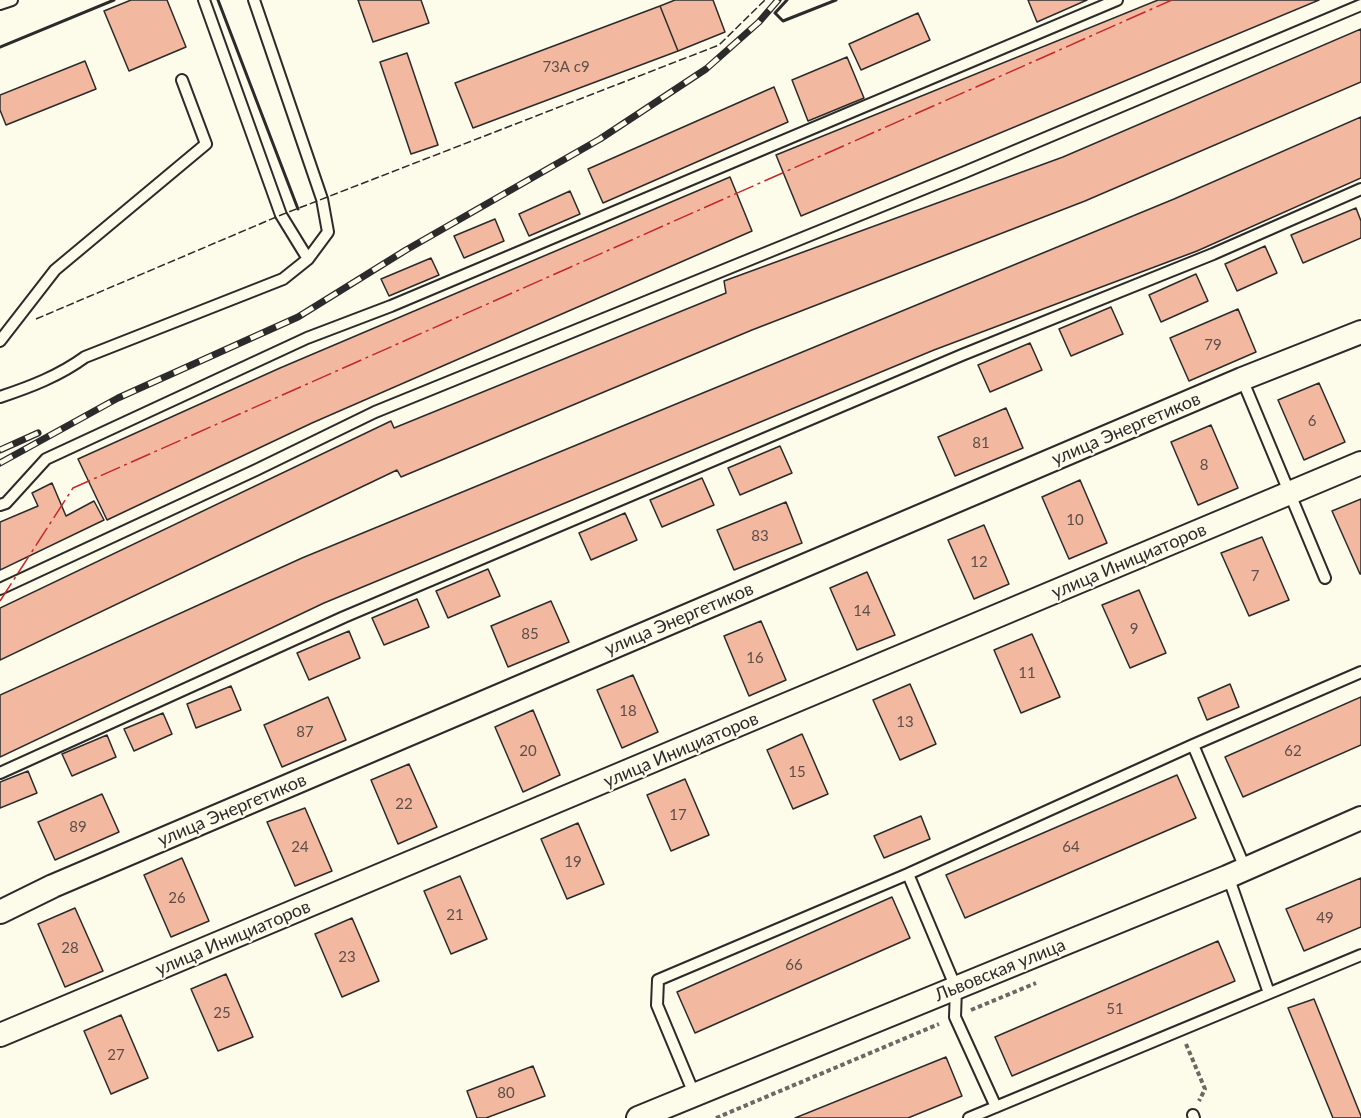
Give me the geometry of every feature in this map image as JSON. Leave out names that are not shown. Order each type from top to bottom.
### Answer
[{"type":"street","name":"улица Энергетиков","points":[[0,912],[53,886],[1242,379],[1361,332]]},
{"type":"street","name":"улица Инициаторов","points":[[0,1035],[1361,463]]},
{"type":"street","name":"Львовская улица","points":[[638,1118],[1236,872],[1361,818]]},
{"type":"lane","points":[[0,4],[12,0]]},
{"type":"lane","points":[[204,0],[281,215],[308,259]]},
{"type":"lane","points":[[0,397],[38,384],[85,357],[283,279],[308,259],[328,232],[322,199],[254,0]]},
{"type":"lane","points":[[0,505],[6,503],[46,459],[307,338],[391,306],[1117,0]]},
{"type":"lane","points":[[0,589],[375,412],[965,172],[1361,5]]},
{"type":"lane","points":[[0,342],[55,270],[206,144],[182,80]]},
{"type":"lane","points":[[0,773],[344,617],[952,360],[1213,254],[1361,189]]},
{"type":"lane","points":[[1242,379],[1325,578]]},
{"type":"lane","points":[[695,1096],[657,1005],[658,980],[908,874],[1361,672]]},
{"type":"lane","points":[[1193,745],[1236,872],[1269,993]]},
{"type":"lane","points":[[908,874],[956,988],[955,1017],[996,1107]]},
{"type":"lane","points":[[969,1118],[1361,955]]},
{"type":"path","points":[[1180,1029],[1205,1089],[1193,1117]]},
{"type":"building","points":[[131,0],[167,0],[186,47],[129,71],[104,11]]},
{"type":"building","points":[[358,0],[421,0],[429,23],[373,42]]},
{"type":"building","points":[[675,0],[713,0],[725,32],[678,51],[660,6]]},
{"type":"building","points":[[1028,0],[1087,0],[1037,22]]},
{"type":"building","points":[[1158,0],[1319,0],[801,216],[776,155]]},
{"type":"building","points":[[660,6],[678,51],[473,128],[455,83]]},
{"type":"building","points":[[918,13],[930,40],[861,70],[849,44]]},
{"type":"building","points":[[1361,29],[1361,82],[1085,201],[752,330],[401,477],[397,470],[0,660],[0,608],[391,421],[394,428],[726,293],[724,281],[1063,157]]},
{"type":"building","points":[[407,53],[438,145],[411,154],[380,62]]},
{"type":"building","points":[[847,57],[864,98],[808,121],[792,80]]},
{"type":"building","points":[[85,61],[96,89],[6,125],[0,110],[0,95]]},
{"type":"building","points":[[774,87],[788,122],[603,203],[588,169]]},
{"type":"building","points":[[1361,117],[1361,178],[1197,251],[934,350],[324,603],[0,757],[0,695],[302,558],[1174,199]]},
{"type":"building","points":[[730,177],[752,231],[312,423],[107,520],[78,459],[280,368]]},
{"type":"building","points":[[570,191],[580,214],[529,236],[519,214]]},
{"type":"building","points":[[1356,208],[1361,221],[1361,238],[1303,263],[1291,235]]},
{"type":"building","points":[[495,219],[504,241],[464,258],[454,236]]},
{"type":"building","points":[[1265,246],[1277,273],[1237,291],[1225,264]]},
{"type":"building","points":[[431,258],[439,275],[389,296],[381,279]]},
{"type":"building","points":[[1196,274],[1208,301],[1161,322],[1149,295]]},
{"type":"building","points":[[1111,307],[1123,334],[1071,356],[1059,329]]},
{"type":"building","points":[[1238,309],[1256,352],[1189,381],[1170,338]]},
{"type":"building","points":[[1030,343],[1042,370],[990,392],[978,365]]},
{"type":"building","points":[[1319,383],[1345,442],[1304,460],[1278,400]]},
{"type":"building","points":[[1006,408],[1023,448],[955,476],[938,437]]},
{"type":"building","points":[[1211,425],[1238,488],[1198,505],[1171,442]]},
{"type":"building","points":[[780,446],[792,473],[740,495],[728,468]]},
{"type":"building","points":[[702,478],[714,505],[662,527],[650,500]]},
{"type":"building","points":[[1080,480],[1107,543],[1069,559],[1042,497]]},
{"type":"building","points":[[52,483],[66,516],[94,501],[104,520],[0,570],[0,522],[38,506],[32,493]]},
{"type":"building","points":[[1361,499],[1361,574],[1360,574],[1332,511]]},
{"type":"building","points":[[786,502],[802,543],[734,570],[717,530]]},
{"type":"building","points":[[625,513],[637,540],[591,560],[579,533]]},
{"type":"building","points":[[984,525],[1009,584],[974,599],[948,540]]},
{"type":"building","points":[[1262,537],[1289,600],[1249,616],[1221,553]]},
{"type":"building","points":[[488,569],[500,596],[448,618],[436,591]]},
{"type":"building","points":[[867,572],[895,635],[857,650],[830,588]]},
{"type":"building","points":[[1139,590],[1166,653],[1130,668],[1102,605]]},
{"type":"building","points":[[417,599],[429,627],[384,645],[372,618]]},
{"type":"building","points":[[551,601],[569,642],[508,667],[491,626]]},
{"type":"building","points":[[761,621],[786,680],[749,696],[724,636]]},
{"type":"building","points":[[349,631],[360,658],[309,680],[297,653]]},
{"type":"building","points":[[1032,634],[1060,697],[1021,713],[994,650]]},
{"type":"building","points":[[633,675],[658,732],[622,748],[597,690]]},
{"type":"building","points":[[910,684],[936,744],[900,760],[873,700]]},
{"type":"building","points":[[1230,684],[1239,707],[1207,720],[1198,698]]},
{"type":"building","points":[[231,686],[241,710],[196,728],[187,704]]},
{"type":"building","points":[[328,697],[346,740],[282,767],[264,725]]},
{"type":"building","points":[[1361,697],[1361,745],[1243,797],[1225,757]]},
{"type":"building","points":[[533,710],[560,775],[523,792],[495,727]]},
{"type":"building","points":[[163,713],[172,734],[134,751],[124,729]]},
{"type":"building","points":[[802,734],[828,794],[793,809],[767,750]]},
{"type":"building","points":[[107,735],[116,757],[72,776],[62,754]]},
{"type":"building","points":[[409,764],[437,827],[398,844],[371,780]]},
{"type":"building","points":[[28,771],[37,793],[0,808],[0,782]]},
{"type":"building","points":[[1177,775],[1196,818],[965,918],[946,875]]},
{"type":"building","points":[[685,779],[709,835],[671,851],[647,795]]},
{"type":"building","points":[[102,794],[119,832],[55,860],[38,822]]},
{"type":"building","points":[[305,808],[332,871],[295,886],[267,822]]},
{"type":"building","points":[[921,816],[930,839],[884,858],[874,836]]},
{"type":"building","points":[[578,823],[604,884],[567,899],[541,839]]},
{"type":"building","points":[[182,858],[209,921],[171,937],[144,875]]},
{"type":"building","points":[[460,876],[487,939],[451,954],[424,891]]},
{"type":"building","points":[[1361,878],[1361,927],[1304,951],[1286,909]]},
{"type":"building","points":[[892,897],[910,938],[695,1033],[677,992]]},
{"type":"building","points":[[75,908],[103,971],[65,987],[38,924]]},
{"type":"building","points":[[352,918],[379,981],[342,997],[315,934]]},
{"type":"building","points":[[1218,941],[1235,981],[1012,1076],[995,1037]]},
{"type":"building","points":[[226,974],[253,1037],[218,1051],[191,989]]},
{"type":"building","points":[[1314,999],[1361,1118],[1333,1118],[1288,1008]]},
{"type":"building","points":[[121,1015],[148,1078],[111,1094],[84,1031]]},
{"type":"building","points":[[946,1057],[962,1096],[908,1118],[795,1118]]},
{"type":"building","points":[[533,1066],[545,1096],[486,1118],[477,1118],[467,1091]]},
{"type":"railway","points":[[0,463],[118,398],[298,317],[406,250],[600,139],[706,69],[759,22],[778,0]]},
{"type":"railway","points":[[0,450],[38,433]]},
{"type":"fence","points":[[36,319],[281,215],[719,45],[765,0]]},
{"type":"wall","points":[[0,47],[114,0]]},
{"type":"wall","points":[[218,0],[298,209]]},
{"type":"wall","points":[[787,0],[775,13],[783,21],[836,0]]},
{"type":"power","points":[[0,601],[73,488],[1172,0]]}]
